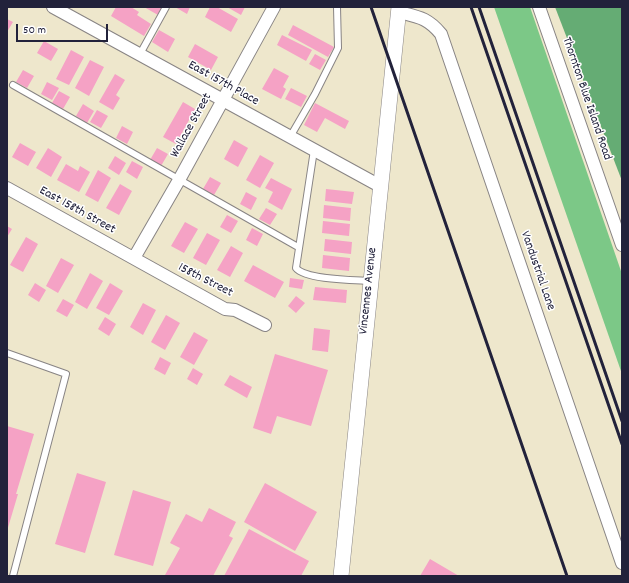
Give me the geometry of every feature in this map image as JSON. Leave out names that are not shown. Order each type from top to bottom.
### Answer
[{"type":"street","name":"Wallace Street","points":[[134,258],[179,180],[274,7]]},
{"type":"street","name":"Thornton Blue Island Road","points":[[539,7],[622,245]]},
{"type":"street","name":"East 157th Place","points":[[57,8],[380,186]]},
{"type":"street","name":"Vincennes Avenue","points":[[341,576],[370,281],[399,10]]},
{"type":"street","name":"Vandustrial Lane","points":[[399,10],[432,23],[441,34],[622,563]]},
{"type":"street","name":"East 158th Street","points":[[7,188],[134,258]]},
{"type":"street","name":"158th Street","points":[[134,258],[225,309],[235,310],[264,325]]},
{"type":"lane","points":[[140,54],[166,7]]},
{"type":"lane","points":[[290,137],[338,48],[337,7]]},
{"type":"lane","points":[[13,85],[298,247]]},
{"type":"lane","points":[[314,150],[296,268],[299,272],[311,276],[370,281]]},
{"type":"lane","points":[[7,353],[66,374],[13,576]]},
{"type":"green space","points":[[494,7],[530,7],[622,274],[622,374]]},
{"type":"green space","points":[[555,7],[622,7],[622,181]]},
{"type":"building","points":[[116,7],[131,7],[139,12],[137,15],[151,24],[144,36],[111,16]]},
{"type":"building","points":[[144,7],[162,7],[158,15]]},
{"type":"building","points":[[175,7],[190,7],[187,14]]},
{"type":"building","points":[[210,7],[217,7],[238,19],[231,32],[205,17]]},
{"type":"building","points":[[227,7],[245,7],[241,15]]},
{"type":"building","points":[[7,19],[13,22],[7,32]]},
{"type":"building","points":[[293,25],[334,47],[328,57],[288,35]]},
{"type":"building","points":[[159,30],[175,39],[168,52],[152,42]]},
{"type":"building","points":[[282,35],[312,50],[306,61],[277,45]]},
{"type":"building","points":[[44,41],[58,49],[51,61],[37,53]]},
{"type":"building","points":[[195,44],[218,57],[211,70],[188,57]]},
{"type":"building","points":[[71,50],[84,57],[69,85],[56,79]]},
{"type":"building","points":[[315,54],[326,60],[320,70],[309,64]]},
{"type":"building","points":[[90,60],[104,67],[89,96],[75,88]]},
{"type":"building","points":[[274,68],[289,76],[283,87],[286,89],[281,99],[262,89]]},
{"type":"building","points":[[23,70],[34,76],[27,88],[16,82]]},
{"type":"building","points":[[115,74],[125,80],[116,95],[120,98],[113,110],[99,102]]},
{"type":"building","points":[[47,82],[59,88],[52,100],[41,94]]},
{"type":"building","points":[[291,88],[307,96],[301,107],[285,99]]},
{"type":"building","points":[[59,91],[70,97],[63,109],[52,103]]},
{"type":"building","points":[[183,102],[195,109],[176,144],[163,137]]},
{"type":"building","points":[[315,103],[349,121],[345,129],[325,118],[317,132],[304,125]]},
{"type":"building","points":[[83,104],[94,111],[87,123],[76,116]]},
{"type":"building","points":[[97,110],[108,116],[101,128],[90,122]]},
{"type":"building","points":[[122,126],[133,132],[127,144],[116,138]]},
{"type":"building","points":[[234,140],[248,148],[238,167],[224,159]]},
{"type":"building","points":[[20,143],[36,152],[28,166],[12,157]]},
{"type":"building","points":[[48,148],[62,157],[51,177],[36,168]]},
{"type":"building","points":[[157,148],[168,154],[161,166],[150,160]]},
{"type":"building","points":[[260,155],[274,163],[260,188],[246,180]]},
{"type":"building","points":[[115,156],[126,163],[119,175],[108,168]]},
{"type":"building","points":[[132,161],[143,167],[137,179],[126,172]]},
{"type":"building","points":[[66,164],[78,171],[80,166],[90,172],[79,192],[57,180]]},
{"type":"building","points":[[98,170],[111,178],[98,202],[85,195]]},
{"type":"building","points":[[210,177],[221,183],[214,195],[203,189]]},
{"type":"building","points":[[271,178],[292,189],[282,210],[268,202],[273,192],[265,188]]},
{"type":"building","points":[[120,184],[132,191],[119,215],[106,208]]},
{"type":"building","points":[[326,189],[354,192],[352,204],[325,201]]},
{"type":"building","points":[[246,192],[257,198],[251,210],[240,204]]},
{"type":"building","points":[[324,205],[351,208],[350,221],[323,218]]},
{"type":"building","points":[[266,208],[277,214],[270,225],[259,219]]},
{"type":"building","points":[[227,215],[238,221],[231,233],[220,227]]},
{"type":"building","points":[[323,221],[350,224],[349,236],[322,233]]},
{"type":"building","points":[[185,222],[198,229],[184,253],[171,246]]},
{"type":"building","points":[[7,226],[12,229],[7,237]]},
{"type":"building","points":[[252,228],[263,234],[257,246],[246,240]]},
{"type":"building","points":[[207,233],[220,240],[206,265],[193,258]]},
{"type":"building","points":[[26,237],[38,244],[23,272],[10,265]]},
{"type":"building","points":[[325,239],[352,242],[351,254],[324,251]]},
{"type":"building","points":[[231,246],[243,253],[230,277],[217,270]]},
{"type":"building","points":[[323,255],[350,258],[349,271],[322,268]]},
{"type":"building","points":[[61,258],[74,265],[58,293],[46,286]]},
{"type":"building","points":[[253,265],[284,282],[275,298],[244,281]]},
{"type":"building","points":[[90,273],[103,281],[87,309],[75,302]]},
{"type":"building","points":[[290,278],[304,280],[302,289],[289,287]]},
{"type":"building","points":[[35,283],[46,290],[39,302],[28,295]]},
{"type":"building","points":[[110,283],[123,291],[109,315],[96,308]]},
{"type":"building","points":[[315,287],[347,290],[346,303],[313,300]]},
{"type":"building","points":[[296,296],[305,303],[296,313],[288,306]]},
{"type":"building","points":[[63,299],[74,305],[67,317],[56,311]]},
{"type":"building","points":[[143,303],[156,310],[143,335],[130,327]]},
{"type":"building","points":[[166,315],[180,323],[165,350],[151,342]]},
{"type":"building","points":[[105,317],[116,324],[109,336],[98,329]]},
{"type":"building","points":[[314,328],[330,330],[328,352],[312,350]]},
{"type":"building","points":[[194,332],[208,340],[194,365],[180,357]]},
{"type":"building","points":[[275,354],[328,370],[311,426],[277,416],[271,434],[253,428]]},
{"type":"building","points":[[160,357],[171,363],[165,375],[154,369]]},
{"type":"building","points":[[193,368],[203,374],[197,385],[187,379]]},
{"type":"building","points":[[230,375],[252,387],[247,398],[224,385]]},
{"type":"building","points":[[7,426],[34,434],[16,494],[18,494],[7,531]]},
{"type":"building","points":[[77,473],[106,482],[85,553],[55,544]]},
{"type":"building","points":[[265,483],[317,512],[295,551],[244,522]]},
{"type":"building","points":[[133,490],[171,502],[153,566],[114,555]]},
{"type":"building","points":[[209,508],[236,522],[229,536],[233,538],[213,576],[165,575],[180,548],[170,543],[186,514],[202,522]]},
{"type":"building","points":[[249,529],[309,561],[301,576],[224,576]]},
{"type":"building","points":[[430,559],[459,576],[420,576]]},
{"type":"railway","points":[[371,7],[567,576]]},
{"type":"railway","points":[[471,7],[622,444]]},
{"type":"railway","points":[[479,7],[622,421]]}]
